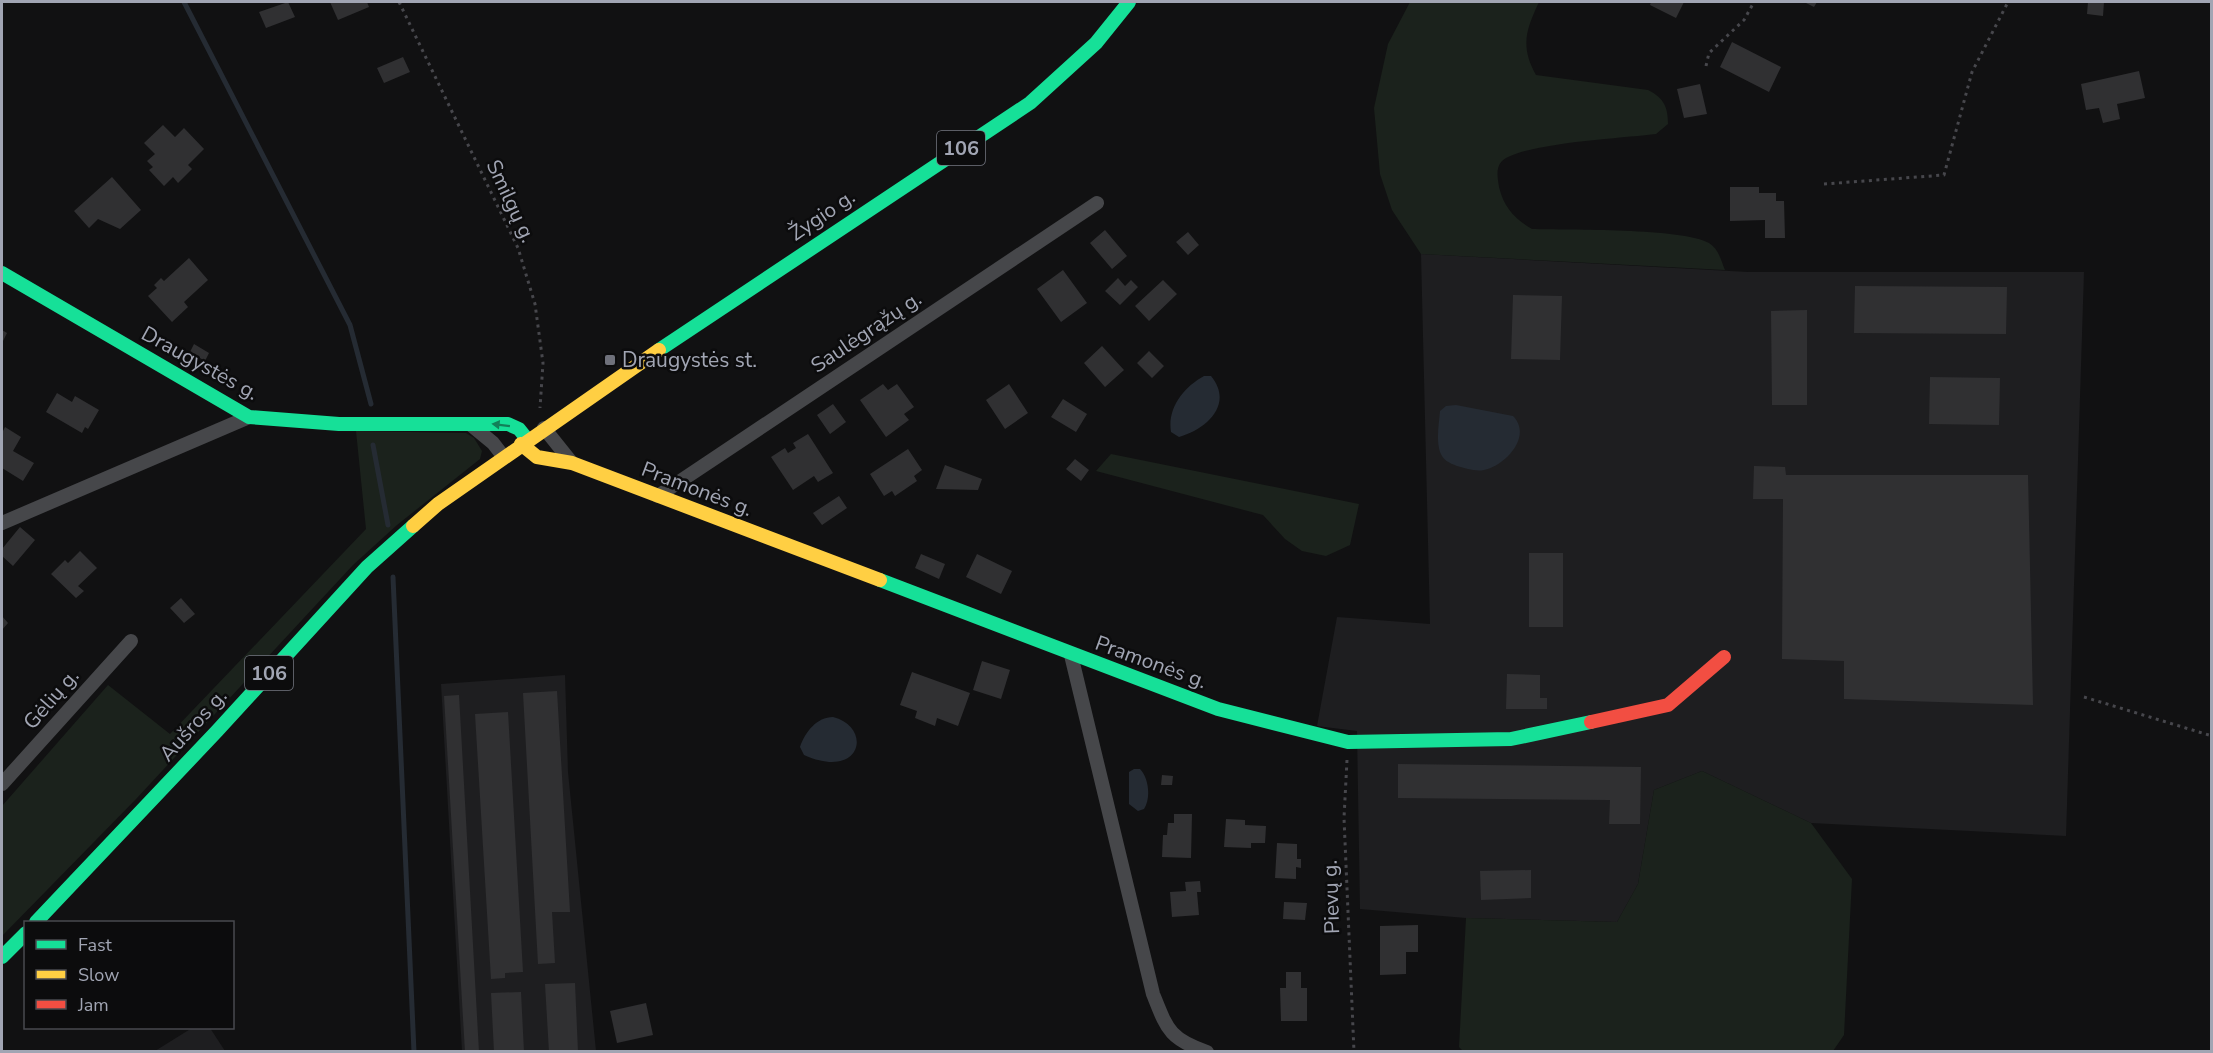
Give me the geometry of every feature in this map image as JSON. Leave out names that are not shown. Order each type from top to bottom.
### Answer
[{"type":"street","name":"Žygio g.","points":[[524,441],[1030,103],[1078,63],[1112,27],[1129,2]]},
{"type":"street","name":"Saulėgrąžų g.","points":[[658,496],[1097,202]]},
{"type":"street","name":"Draugystės g.","points":[[2,273],[249,417],[339,424],[508,424],[519,429],[524,441]]},
{"type":"street","points":[[2,523],[249,417]]},
{"type":"street","points":[[470,424],[493,443],[503,456]]},
{"type":"street","points":[[544,428],[572,463]]},
{"type":"street","name":"Pramonės g.","points":[[524,441],[529,454],[539,458],[572,463],[1071,655],[1218,709],[1348,742],[1511,739],[1668,705],[1724,657]]},
{"type":"street","name":"Aušros g.","points":[[37,921],[367,567],[438,504],[524,441]]},
{"type":"street","name":"Gėlių g.","points":[[2,784],[131,641]]},
{"type":"street","points":[[1071,655],[1153,994],[1167,1030],[1191,1046],[1208,1052]]},
{"type":"street","points":[[2,957],[24,935]]},
{"type":"path","name":"Smilgų g.","points":[[399,2],[518,248],[535,304],[543,363],[539,400],[544,428]]},
{"type":"path","points":[[1706,66],[1709,53],[1744,20],[1754,2]]},
{"type":"path","points":[[1824,183],[1944,176],[1971,72],[2008,2]]},
{"type":"path","points":[[2084,697],[2211,736]]},
{"type":"path","name":"Pievų g.","points":[[1348,742],[1344,818],[1354,1052]]},
{"type":"shaded area","points":[[1410,2],[1539,2],[1528,30],[1526,47],[1536,75],[1648,90],[1658,96],[1664,104],[1668,124],[1656,134],[1551,146],[1513,155],[1502,161],[1498,167],[1501,194],[1507,207],[1520,221],[1532,229],[1651,232],[1696,238],[1715,248],[1725,270],[1421,254],[1392,210],[1380,174],[1374,108],[1388,44]]},
{"type":"shaded area","points":[[1421,254],[1748,272],[2084,272],[2066,836],[1811,823],[1702,771],[1654,790],[1638,884],[1617,922],[1466,918],[1360,909],[1357,731],[1317,726],[1337,617],[1430,624]]},
{"type":"shaded area","points":[[1204,376],[1211,376],[1217,386],[1220,396],[1218,405],[1207,422],[1179,437],[1171,432],[1170,423],[1174,407],[1184,392]]},
{"type":"shaded area","points":[[1456,405],[1513,416],[1520,432],[1514,449],[1508,456],[1500,463],[1481,470],[1457,466],[1445,459],[1440,452],[1438,442],[1440,411],[1446,406]]},
{"type":"shaded area","points":[[356,431],[466,433],[474,438],[482,451],[480,459],[397,525],[353,565],[137,798],[2,936],[2,806],[108,685],[170,734],[366,529]]},
{"type":"shaded area","points":[[1111,454],[1359,504],[1350,545],[1326,556],[1302,551],[1285,539],[1263,515],[1096,471]]},
{"type":"shaded area","points":[[565,675],[568,772],[596,1051],[462,1051],[441,684]]},
{"type":"shaded area","points":[[833,717],[846,723],[854,731],[857,740],[855,750],[849,757],[839,761],[824,761],[804,755],[800,747],[808,731],[822,720]]},
{"type":"shaded area","points":[[1140,769],[1143,773],[1148,789],[1146,805],[1144,809],[1138,811],[1129,804],[1129,772]]},
{"type":"shaded area","points":[[1702,771],[1811,823],[1852,879],[1844,1035],[1833,1051],[1463,1051],[1459,1047],[1466,918],[1617,922],[1638,884],[1654,790]]},
{"type":"shaded area","points":[[190,1029],[211,1029],[225,1051],[155,1051]]},
{"type":"building","points":[[288,2],[295,17],[266,28],[259,12]]},
{"type":"building","points":[[330,2],[367,2],[369,7],[338,20]]},
{"type":"building","points":[[1651,2],[1684,2],[1676,18],[1650,5]]},
{"type":"building","points":[[1804,2],[1817,2],[1814,7]]},
{"type":"building","points":[[2088,2],[2104,2],[2103,16],[2087,14]]},
{"type":"building","points":[[1732,42],[1781,67],[1769,92],[1720,67]]},
{"type":"building","points":[[403,57],[410,72],[384,83],[377,68]]},
{"type":"building","points":[[2139,71],[2145,98],[2117,104],[2120,119],[2103,123],[2099,108],[2086,110],[2081,84]]},
{"type":"building","points":[[1700,84],[1707,114],[1684,118],[1677,89]]},
{"type":"building","points":[[163,125],[175,137],[184,128],[204,149],[188,165],[192,169],[178,183],[173,177],[164,186],[149,170],[153,167],[147,161],[155,154],[144,143]]},
{"type":"building","points":[[112,177],[141,210],[120,229],[98,219],[89,228],[74,211]]},
{"type":"building","points":[[1730,187],[1759,187],[1759,193],[1776,193],[1776,201],[1784,201],[1785,238],[1765,238],[1765,220],[1730,221]]},
{"type":"building","points":[[1105,230],[1127,256],[1112,269],[1090,243]]},
{"type":"building","points":[[1188,232],[1199,245],[1188,255],[1176,242]]},
{"type":"building","points":[[189,258],[208,280],[184,302],[188,307],[172,322],[148,296],[157,288],[154,285],[161,278],[164,281]]},
{"type":"building","points":[[1063,270],[1087,303],[1061,322],[1037,289]]},
{"type":"building","points":[[1118,278],[1125,286],[1131,280],[1138,287],[1120,305],[1105,291]]},
{"type":"building","points":[[1163,280],[1177,294],[1149,321],[1135,306]]},
{"type":"building","points":[[1855,286],[2007,287],[2006,334],[1854,333]]},
{"type":"building","points":[[1513,295],[1562,296],[1560,360],[1511,359]]},
{"type":"building","points":[[1807,310],[1807,405],[1772,405],[1771,311]]},
{"type":"building","points":[[2,330],[7,333],[2,343]]},
{"type":"building","points":[[194,344],[209,353],[205,361],[190,352]]},
{"type":"building","points":[[1102,346],[1124,370],[1105,387],[1084,363]]},
{"type":"building","points":[[1149,351],[1164,366],[1152,378],[1137,363]]},
{"type":"building","points":[[1930,377],[2000,378],[1999,425],[1929,424]]},
{"type":"building","points":[[883,384],[888,390],[897,384],[914,407],[904,414],[909,420],[886,437],[860,400]]},
{"type":"building","points":[[1009,384],[1028,413],[1005,429],[986,400]]},
{"type":"building","points":[[57,393],[72,402],[75,396],[99,410],[88,429],[85,427],[82,433],[46,412]]},
{"type":"building","points":[[1063,399],[1087,414],[1076,432],[1051,417]]},
{"type":"building","points":[[833,404],[846,422],[830,434],[817,415]]},
{"type":"building","points":[[5,427],[21,437],[13,451],[34,463],[23,481],[2,468],[2,433]]},
{"type":"building","points":[[808,434],[833,473],[818,482],[814,476],[793,490],[771,457],[785,448],[788,453],[796,448],[793,443]]},
{"type":"building","points":[[908,449],[922,470],[914,476],[917,481],[895,496],[892,491],[884,496],[870,474]]},
{"type":"building","points":[[1075,459],[1089,470],[1081,481],[1066,469]]},
{"type":"building","points":[[945,465],[982,479],[978,490],[936,489]]},
{"type":"building","points":[[1754,466],[1785,467],[1786,475],[2028,475],[2033,705],[1844,699],[1844,661],[1782,659],[1783,499],[1753,499]]},
{"type":"building","points":[[839,496],[847,508],[822,525],[813,513]]},
{"type":"building","points":[[20,527],[35,540],[13,566],[2,556],[2,549]]},
{"type":"building","points":[[80,551],[97,568],[78,586],[84,591],[76,598],[51,574],[65,560],[68,563]]},
{"type":"building","points":[[1529,553],[1563,553],[1563,627],[1529,627]]},
{"type":"building","points":[[921,554],[945,564],[939,579],[915,568]]},
{"type":"building","points":[[977,554],[1012,571],[1001,594],[966,577]]},
{"type":"building","points":[[181,598],[195,614],[184,623],[170,608]]},
{"type":"building","points":[[2,616],[8,623],[2,630]]},
{"type":"building","points":[[982,661],[1010,670],[1001,699],[973,690]]},
{"type":"building","points":[[912,672],[970,693],[958,726],[937,718],[935,726],[915,718],[917,711],[900,705]]},
{"type":"building","points":[[1507,674],[1540,675],[1540,698],[1547,698],[1547,709],[1506,709]]},
{"type":"building","points":[[557,691],[570,912],[552,912],[555,963],[538,964],[523,693]]},
{"type":"building","points":[[459,695],[479,1052],[465,1052],[444,696]]},
{"type":"building","points":[[508,712],[523,972],[505,973],[505,978],[491,979],[475,714]]},
{"type":"building","points":[[1398,764],[1641,767],[1640,824],[1609,824],[1610,800],[1398,798]]},
{"type":"building","points":[[1162,775],[1173,776],[1172,785],[1161,785]]},
{"type":"building","points":[[1174,814],[1192,814],[1191,858],[1162,857],[1163,835],[1167,835],[1168,823],[1174,823]]},
{"type":"building","points":[[1226,819],[1245,820],[1245,825],[1266,826],[1265,843],[1251,843],[1251,848],[1224,847]]},
{"type":"building","points":[[1277,843],[1297,844],[1297,859],[1301,859],[1301,868],[1296,867],[1296,879],[1275,878]]},
{"type":"building","points":[[1531,870],[1531,898],[1481,900],[1480,871]]},
{"type":"building","points":[[1200,881],[1201,892],[1197,892],[1199,915],[1172,917],[1170,892],[1186,891],[1185,882]]},
{"type":"building","points":[[1284,902],[1307,903],[1305,920],[1283,919]]},
{"type":"building","points":[[1418,925],[1418,952],[1406,952],[1406,974],[1380,975],[1380,926]]},
{"type":"building","points":[[1286,972],[1301,972],[1301,988],[1307,988],[1307,1021],[1281,1021],[1280,988],[1286,988]]},
{"type":"building","points":[[575,983],[578,1052],[549,1052],[545,984]]},
{"type":"building","points":[[521,992],[524,1052],[494,1052],[491,993]]},
{"type":"building","points":[[646,1003],[653,1035],[617,1043],[610,1011]]},
{"type":"waterway","points":[[184,2],[350,325],[371,404]]},
{"type":"waterway","points":[[373,445],[388,525]]},
{"type":"waterway","points":[[393,577],[414,1052]]},
{"type":"traffic: fast","points":[[659,350],[1030,103],[1096,43],[1129,2]]},
{"type":"traffic: fast","points":[[2,273],[249,417],[339,424],[508,424],[519,429],[527,439]]},
{"type":"traffic: fast","points":[[37,921],[217,731],[367,567],[413,526]]},
{"type":"traffic: fast","points":[[880,580],[1218,709],[1348,742],[1511,739],[1591,722]]},
{"type":"traffic: fast","points":[[2,957],[24,935]]},
{"type":"traffic: slow","points":[[413,526],[438,504],[659,350]]},
{"type":"traffic: slow","points":[[521,444],[537,457],[572,463],[880,580]]},
{"type":"traffic: jam","points":[[1591,722],[1668,705],[1724,657]]},
{"type":"place","name":"Draugystės st.","points":[[610,360]]}]
